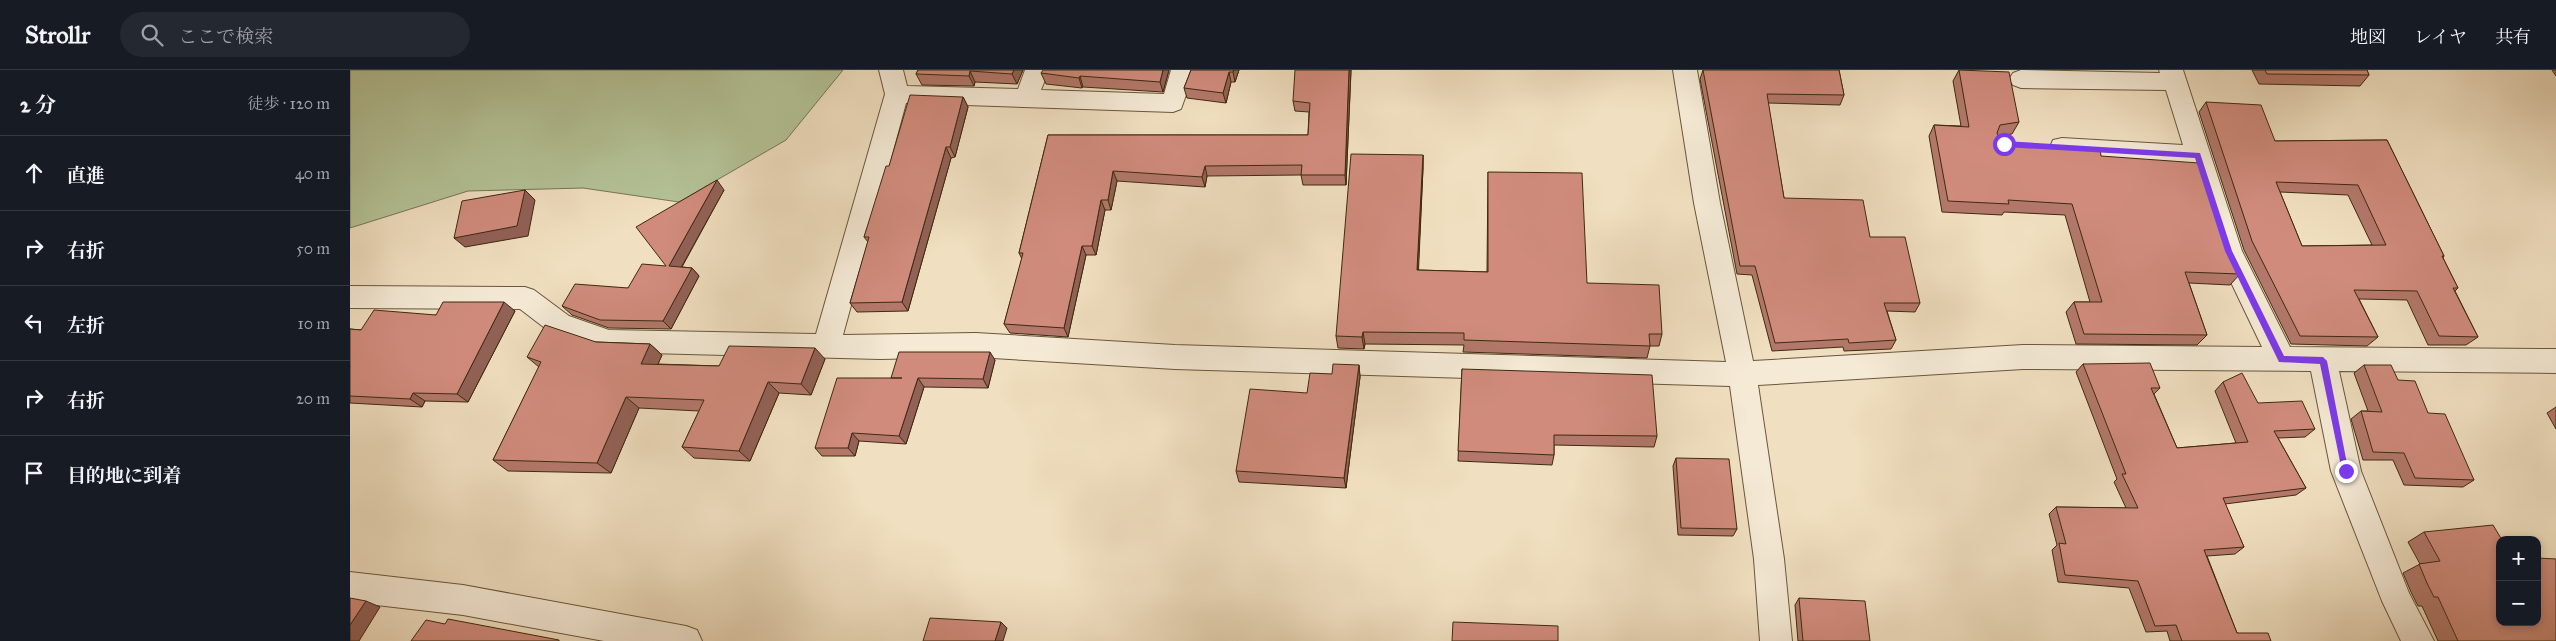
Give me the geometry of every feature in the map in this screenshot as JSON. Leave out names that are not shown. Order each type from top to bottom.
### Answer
[{"type":"street","points":[[1027,96],[1037,70]]},
{"type":"street","points":[[826,345],[894,82],[1027,96],[1173,103],[1183,70]]},
{"type":"street","points":[[1685,70],[1707,203],[1742,374],[1769,559],[1776,641]]},
{"type":"street","points":[[2021,79],[2173,76],[2228,251],[2282,360]]},
{"type":"street","points":[[2042,146],[2198,155]]},
{"type":"street","points":[[350,297],[525,298],[560,324],[609,341],[826,345],[976,345],[1185,358],[1742,374],[2023,357],[2323,361],[2556,361]]},
{"type":"street","points":[[2323,361],[2346,471],[2397,601],[2418,641]]},
{"type":"street","points":[[350,587],[463,600],[686,641]]},
{"type":"green space","points":[[350,70],[843,70],[786,140],[679,202],[583,188],[468,191],[350,228]]},
{"type":"building","points":[[918,70],[1014,70],[1012,74],[970,71],[969,76],[916,74]]},
{"type":"building","points":[[1043,70],[1163,70],[1160,82],[1080,76],[1079,78],[1041,73]]},
{"type":"building","points":[[1191,70],[1234,70],[1229,72],[1223,93],[1184,88]]},
{"type":"building","points":[[1295,70],[1349,70],[1345,175],[1301,175],[1302,165],[1205,166],[1202,177],[1113,171],[1108,200],[1101,200],[1092,246],[1082,246],[1064,328],[1004,324],[1023,253],[1019,253],[1048,135],[1308,135],[1310,103],[1293,101]]},
{"type":"building","points":[[1703,70],[1839,70],[1844,95],[1767,94],[1784,198],[1863,200],[1870,237],[1905,237],[1920,303],[1884,303],[1896,340],[1849,343],[1848,339],[1775,343],[1755,266],[1740,266]]},
{"type":"building","points":[[1959,70],[2009,72],[2019,122],[2000,125],[1997,133],[2001,142],[2100,149],[2101,156],[2199,163],[2224,241],[2240,274],[2185,272],[2207,335],[2084,334],[2074,302],[2102,302],[2072,204],[2008,200],[2009,204],[1948,201],[1934,125],[1969,127]]},
{"type":"building","points":[[2265,70],[2367,70],[2369,75],[2267,74]]},
{"type":"building","points":[[910,95],[963,97],[950,147],[946,147],[902,302],[850,303],[869,237],[864,237],[886,166],[889,166]]},
{"type":"building","points":[[2206,102],[2261,105],[2275,141],[2387,140],[2444,256],[2442,256],[2458,288],[2453,288],[2478,337],[2439,336],[2417,291],[2354,290],[2378,337],[2300,336],[2252,241]],"holes":[[[2276,182],[2358,185],[2386,245],[2302,246]]]},
{"type":"building","points":[[1351,154],[1423,155],[1417,270],[1488,272],[1488,172],[1582,173],[1587,283],[1659,285],[1662,334],[1649,334],[1650,346],[1464,340],[1464,333],[1363,332],[1362,337],[1336,336]]},
{"type":"building","points":[[717,180],[669,266],[692,268],[663,321],[600,320],[562,306],[575,284],[628,288],[642,264],[666,266],[636,227]]},
{"type":"building","points":[[525,190],[517,226],[454,238],[462,201]]},
{"type":"building","points":[[443,302],[504,302],[457,394],[413,393],[410,399],[350,396],[350,329],[361,330],[374,310],[436,315]]},
{"type":"building","points":[[545,325],[596,342],[650,344],[641,364],[719,366],[729,346],[815,348],[801,384],[768,382],[739,451],[682,447],[704,400],[626,397],[597,463],[493,460],[541,362],[527,357]]},
{"type":"building","points":[[899,352],[990,352],[983,379],[918,378],[899,436],[852,433],[848,448],[815,448],[837,378],[891,378]]},
{"type":"building","points":[[2150,363],[2160,388],[2151,388],[2177,448],[2248,442],[2223,382],[2242,373],[2258,403],[2302,401],[2315,429],[2274,431],[2306,488],[2223,498],[2244,547],[2204,550],[2237,633],[2268,633],[2271,641],[2182,641],[2176,625],[2155,626],[2138,581],[2065,575],[2059,543],[2066,544],[2056,507],[2138,508],[2122,474],[2126,474],[2083,364]]},
{"type":"building","points":[[1333,364],[1359,365],[1344,478],[1236,471],[1250,389],[1307,393],[1310,373],[1332,374]]},
{"type":"building","points":[[2364,365],[2391,365],[2398,380],[2415,381],[2428,413],[2445,414],[2474,480],[2415,478],[2404,453],[2373,452],[2361,411],[2382,412]]},
{"type":"building","points":[[1462,369],[1652,375],[1657,436],[1554,435],[1554,455],[1458,451]]},
{"type":"building","points":[[1676,458],[1729,459],[1737,529],[1681,528]]},
{"type":"building","points":[[2493,525],[2500,536],[2496,536],[2496,626],[2541,626],[2541,558],[2556,559],[2556,641],[2458,641],[2438,597],[2434,597],[2419,564],[2440,561],[2424,532]]},
{"type":"building","points":[[350,598],[366,601],[350,625]]},
{"type":"building","points":[[1799,598],[1865,601],[1870,641],[1803,641]]},
{"type":"building","points":[[930,618],[1001,622],[995,641],[923,641]]},
{"type":"building","points":[[448,619],[559,641],[411,641],[426,620],[445,624]]},
{"type":"building","points":[[1453,622],[1558,626],[1558,641],[1452,641]]},
{"type":"route","points":[[2004,144],[2198,155],[2228,251],[2282,360],[2323,361],[2346,471]]}]
